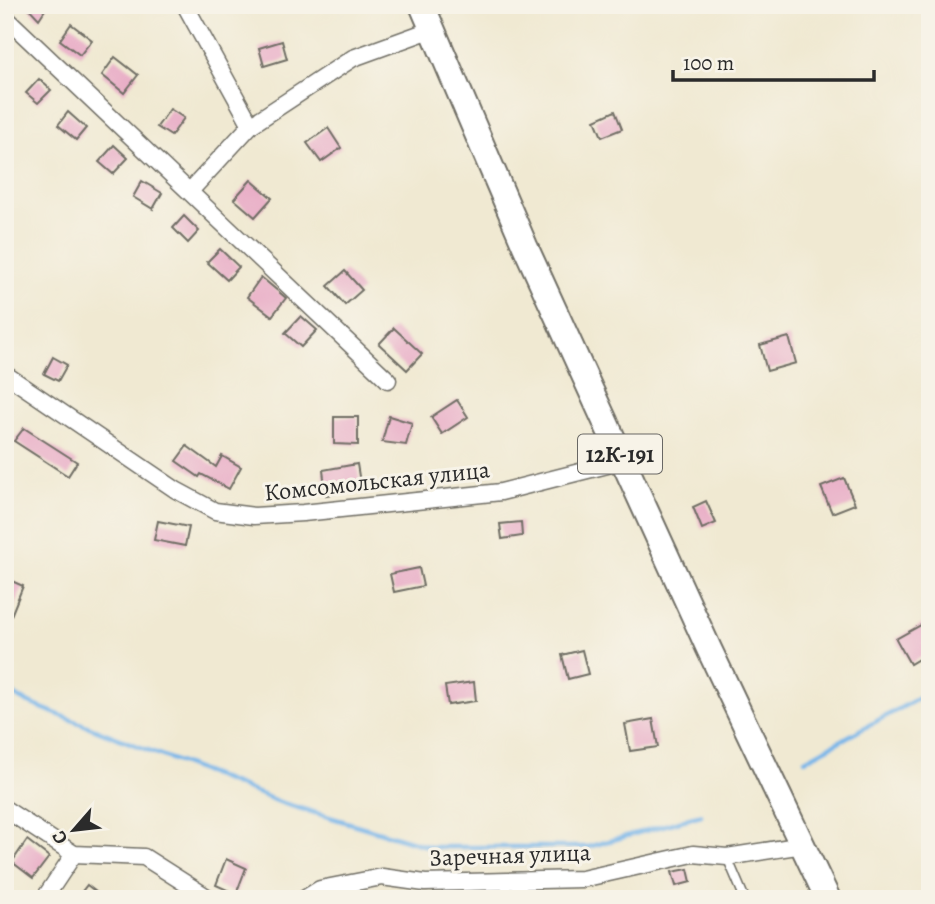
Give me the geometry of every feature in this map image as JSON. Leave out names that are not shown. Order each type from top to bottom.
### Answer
[{"type":"main road","name":"12К-191","points":[[422,5],[525,246],[828,899]]},
{"type":"street","points":[[186,5],[251,125]]},
{"type":"street","points":[[5,17],[191,190],[388,380]]},
{"type":"street","points":[[191,190],[251,125],[353,58],[433,29]]},
{"type":"street","name":"Комсомольская улица","points":[[5,374],[176,490],[215,511],[254,516],[303,513],[501,492],[623,461]]},
{"type":"street","points":[[5,809],[74,854],[144,857],[210,899]]},
{"type":"street","name":"Заречная улица","points":[[304,899],[320,889],[382,877],[425,883],[582,879],[693,854],[727,857],[803,845]]},
{"type":"street","points":[[44,899],[74,854]]},
{"type":"lane","points":[[727,857],[745,899]]},
{"type":"building","points":[[26,5],[48,5],[39,19]]},
{"type":"building","points":[[71,24],[92,40],[80,55],[60,40]]},
{"type":"building","points":[[282,41],[287,59],[264,66],[259,48]]},
{"type":"building","points":[[115,57],[138,75],[124,93],[102,75]]},
{"type":"building","points":[[39,79],[51,90],[38,103],[26,93]]},
{"type":"building","points":[[170,109],[184,118],[171,136],[157,127]]},
{"type":"building","points":[[615,111],[622,129],[602,137],[595,120]]},
{"type":"building","points":[[68,112],[86,128],[76,140],[58,125]]},
{"type":"building","points":[[328,128],[341,148],[321,162],[307,143]]},
{"type":"building","points":[[114,145],[128,158],[113,174],[99,162]]},
{"type":"building","points":[[251,180],[272,198],[255,217],[234,199]]},
{"type":"building","points":[[142,181],[162,193],[153,209],[133,197]]},
{"type":"building","points":[[184,216],[199,231],[188,243],[173,228]]},
{"type":"building","points":[[220,249],[239,267],[227,280],[207,262]]},
{"type":"building","points":[[345,271],[362,290],[345,305],[328,286]]},
{"type":"building","points":[[261,277],[286,298],[272,316],[247,297]]},
{"type":"building","points":[[301,316],[317,330],[301,347],[285,333]]},
{"type":"building","points":[[394,328],[422,354],[407,370],[379,344]]},
{"type":"building","points":[[789,337],[796,363],[767,371],[760,345]]},
{"type":"building","points":[[53,357],[67,365],[58,381],[44,374]]},
{"type":"building","points":[[457,400],[468,417],[442,434],[431,417]]},
{"type":"building","points":[[389,416],[412,423],[406,445],[382,442]]},
{"type":"building","points":[[334,417],[358,417],[358,445],[334,444]]},
{"type":"building","points":[[24,428],[77,462],[68,476],[14,441]]},
{"type":"building","points":[[187,446],[216,467],[222,456],[241,467],[229,489],[201,474],[199,477],[176,461]]},
{"type":"building","points":[[357,464],[361,489],[326,495],[323,470]]},
{"type":"building","points":[[844,478],[855,504],[832,513],[821,487]]},
{"type":"building","points":[[706,501],[716,523],[702,529],[693,507]]},
{"type":"building","points":[[158,521],[189,527],[185,546],[154,540]]},
{"type":"building","points":[[521,522],[522,536],[502,539],[500,524]]},
{"type":"building","points":[[419,568],[423,586],[394,592],[390,574]]},
{"type":"building","points":[[5,578],[23,586],[6,628],[5,628]]},
{"type":"building","points":[[930,620],[930,652],[910,664],[896,639]]},
{"type":"building","points":[[582,650],[588,674],[568,679],[562,655]]},
{"type":"building","points":[[474,682],[476,701],[448,705],[445,686]]},
{"type":"building","points":[[653,719],[658,747],[630,751],[625,724]]},
{"type":"building","points":[[27,840],[49,857],[33,878],[12,862]]},
{"type":"building","points":[[226,859],[246,868],[236,894],[216,885]]},
{"type":"building","points":[[688,869],[691,882],[676,886],[672,872]]},
{"type":"building","points":[[87,885],[105,899],[76,899]]},
{"type":"waterway","points":[[5,690],[29,703],[282,803],[430,847],[588,847],[701,815]]},
{"type":"waterway","points":[[805,760],[930,692]]}]
